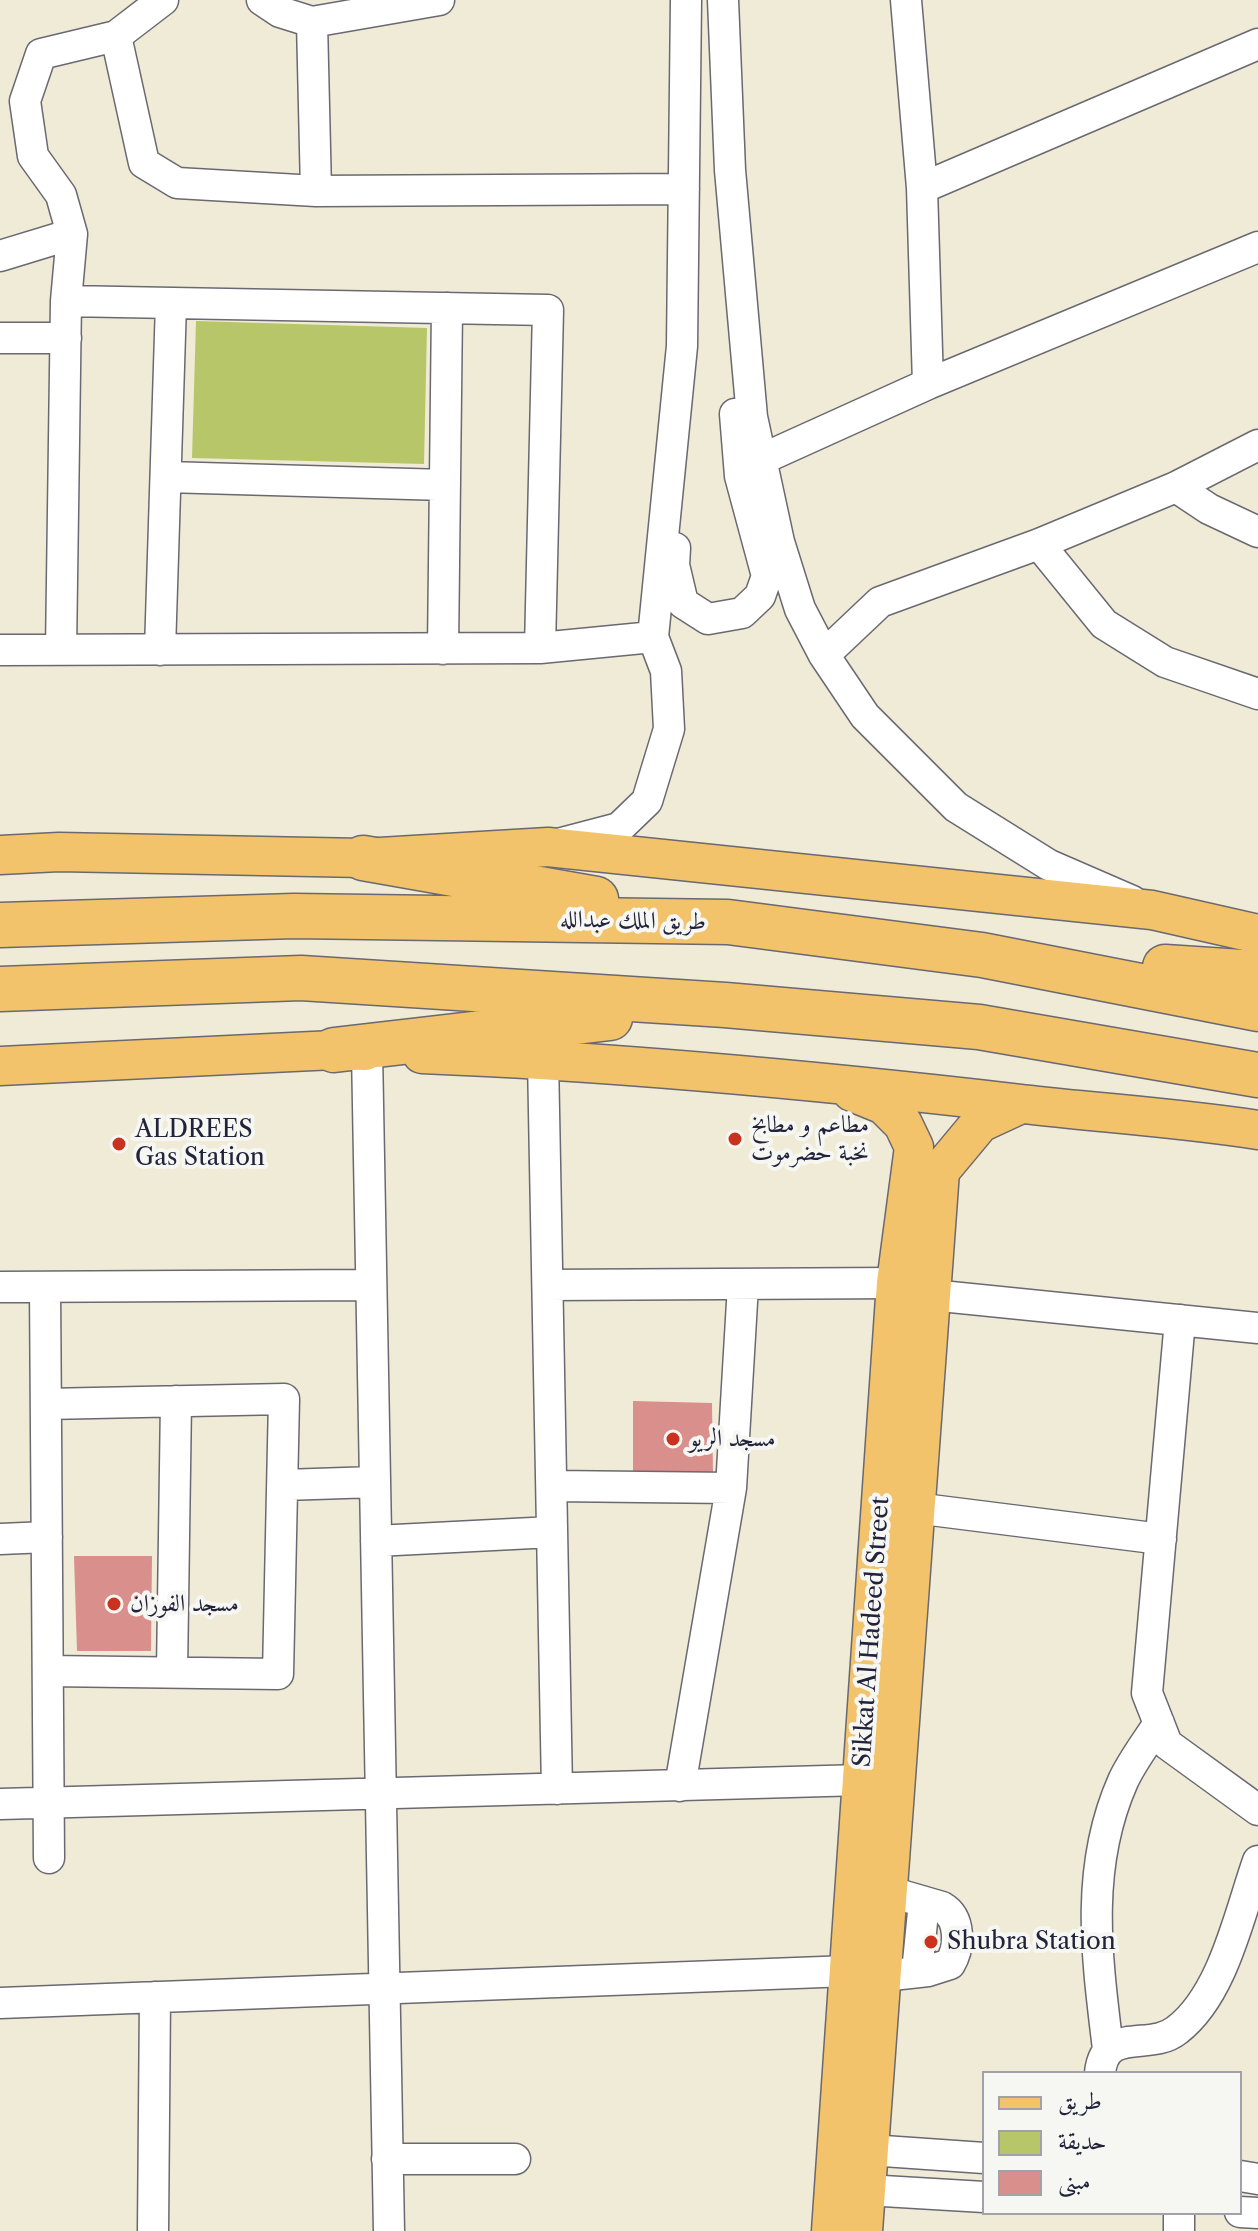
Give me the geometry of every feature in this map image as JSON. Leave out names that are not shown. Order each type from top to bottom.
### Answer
[{"type":"highway","points":[[363,858],[728,922]]},
{"type":"highway","name":"طريق الملك عبدالله","points":[[0,925],[294,916],[728,922],[982,955],[1258,1009]]},
{"type":"highway","points":[[982,955],[1258,973]]},
{"type":"highway","points":[[0,989],[301,978],[725,1005],[979,1027],[1258,1075]]},
{"type":"highway","points":[[350,1050],[725,1005]]},
{"type":"highway","points":[[979,1027],[1258,1101]]},
{"type":"main road","points":[[0,855],[59,852],[363,858],[548,847],[1152,910],[1258,934]]},
{"type":"main road","points":[[0,1066],[350,1050],[543,1059],[960,1095],[1258,1130]]},
{"type":"main road","name":"Sikkat Al Hadeed Street","points":[[827,1082],[884,1105],[903,1124],[926,1171],[862,1780],[883,1973],[831,2231]]},
{"type":"main road","points":[[926,1171],[980,1123],[1021,1104]]},
{"type":"main road","name":"Sikkat Al Hadeed Street","points":[[863,2231],[915,1508],[914,1289]]},
{"type":"street","points":[[61,650],[66,301],[72,234],[61,195],[33,156],[25,101],[41,54],[116,36],[163,0]]},
{"type":"street","points":[[262,0],[280,12],[312,22],[439,0]]},
{"type":"street","points":[[686,0],[682,346],[674,565],[683,603],[708,619],[742,613],[760,596],[767,576],[740,476],[734,406],[738,261]]},
{"type":"street","points":[[723,0],[730,170],[752,417],[779,542],[800,609],[824,655],[865,716],[956,807],[1049,865],[1152,910]]},
{"type":"street","points":[[906,0],[922,188],[928,384]]},
{"type":"street","points":[[312,22],[316,191]]},
{"type":"street","points":[[116,36],[144,163],[177,183],[316,191],[684,189]]},
{"type":"street","points":[[922,188],[1258,44]]},
{"type":"street","points":[[0,256],[72,234]]},
{"type":"street","points":[[760,460],[928,384],[1258,247]]},
{"type":"street","points":[[66,301],[548,310],[540,648]]},
{"type":"street","points":[[160,650],[171,303]]},
{"type":"street","points":[[443,649],[447,308]]},
{"type":"street","points":[[0,338],[66,338]]},
{"type":"street","points":[[548,847],[619,828],[647,801],[669,729],[666,671],[653,637],[682,346]]},
{"type":"street","points":[[824,655],[880,602],[1039,544],[1176,487],[1258,445]]},
{"type":"street","points":[[166,477],[445,485]]},
{"type":"street","points":[[1176,487],[1209,509],[1258,532]]},
{"type":"street","points":[[1039,544],[1104,624],[1165,662],[1258,694]]},
{"type":"street","points":[[0,650],[540,648],[653,637]]},
{"type":"street","points":[[350,1050],[371,1285],[389,2231]]},
{"type":"street","points":[[543,1059],[557,1789]]},
{"type":"street","points":[[0,1287],[371,1285]]},
{"type":"street","points":[[548,1285],[914,1289],[1258,1328]]},
{"type":"street","points":[[680,1786],[731,1488],[743,1285]]},
{"type":"street","points":[[45,1287],[49,1858]]},
{"type":"street","points":[[1180,1320],[1147,1693],[1167,1744],[1258,1810]]},
{"type":"street","points":[[46,1404],[284,1399],[278,1674],[48,1671]]},
{"type":"street","points":[[172,1672],[176,1401]]},
{"type":"street","points":[[284,1485],[375,1482]]},
{"type":"street","points":[[553,1486],[731,1488]]},
{"type":"street","points":[[915,1508],[1161,1539]]},
{"type":"street","points":[[376,1541],[552,1532]]},
{"type":"street","points":[[0,1539],[47,1537]]},
{"type":"street","points":[[1104,2061],[1095,1939],[1100,1853],[1123,1780],[1159,1723]]},
{"type":"street","points":[[0,1804],[862,1780]]},
{"type":"street","points":[[1104,2061],[1117,2044],[1174,2033],[1197,2013],[1213,1989],[1258,1861]]},
{"type":"street","points":[[0,2003],[883,1973],[924,1902],[887,1891]]},
{"type":"street","points":[[153,2231],[155,1997]]},
{"type":"street","points":[[869,2150],[982,2158]]},
{"type":"street","points":[[387,2159],[515,2159]]},
{"type":"street","points":[[866,2190],[982,2197]]},
{"type":"green space","points":[[196,321],[427,328],[424,464],[192,458]]},
{"type":"building","name":"مسجد الريو","points":[[633,1401],[712,1403],[713,1475],[633,1475]]},
{"type":"building","name":"مسجد الفوزان","points":[[74,1556],[152,1556],[151,1651],[77,1651]]},
{"type":"place","name":"مطاعم و مطابخ نخبة حضرموت","points":[[735,1139]]},
{"type":"place","name":"ALDREES Gas Station","points":[[119,1144]]},
{"type":"place","name":"مسجد الريو","points":[[673,1439]]},
{"type":"place","name":"مسجد الفوزان","points":[[114,1604]]},
{"type":"place","name":"Shubra Station","points":[[931,1942]]}]
